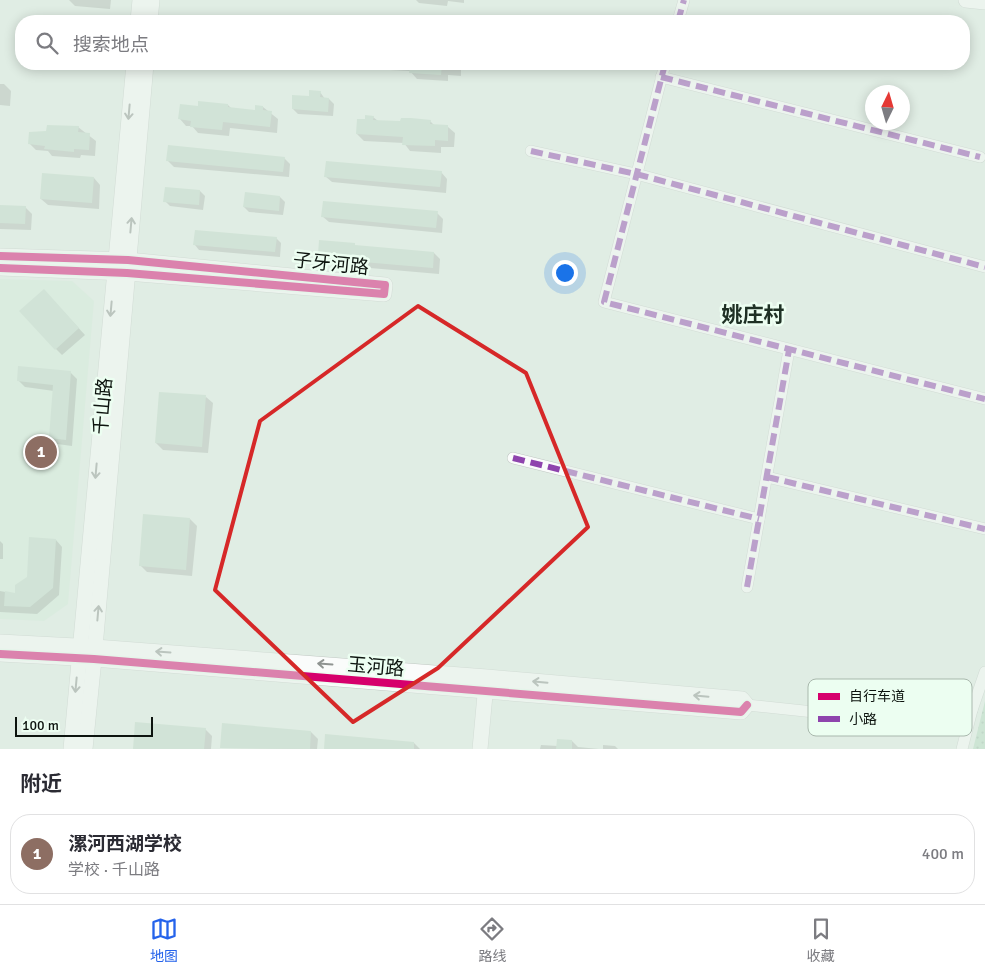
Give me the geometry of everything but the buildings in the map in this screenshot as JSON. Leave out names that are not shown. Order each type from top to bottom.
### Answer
[{"type":"street","points":[[139,15],[140,0]]},
{"type":"street","points":[[151,15],[152,0]]},
{"type":"street","points":[[680,15],[684,0]]},
{"type":"street","points":[[966,0],[985,2]]},
{"type":"street","name":"千山路","points":[[85,749],[95,653],[134,70]]},
{"type":"street","name":"千山路","points":[[71,749],[79,652],[121,266],[145,70]]},
{"type":"street","points":[[663,70],[604,302],[985,399]]},
{"type":"street","points":[[661,78],[980,157]]},
{"type":"street","points":[[531,151],[636,174],[985,267]]},
{"type":"street","name":"子牙河路","points":[[0,256],[385,285],[384,294],[121,266],[0,268]]},
{"type":"street","points":[[748,587],[788,350]]},
{"type":"street","points":[[513,458],[759,519]]},
{"type":"street","points":[[767,477],[985,529]]},
{"type":"street","name":"玉河路","points":[[0,642],[79,652],[486,684],[742,699],[747,706]]},
{"type":"street","name":"玉河路","points":[[0,654],[79,652]]},
{"type":"street","points":[[972,710],[985,672]]},
{"type":"street","points":[[480,749],[486,684]]},
{"type":"street","points":[[747,706],[808,712]]},
{"type":"street","points":[[962,749],[965,736]]},
{"type":"highlighted area","points":[[418,306],[526,373],[588,527],[438,668],[353,722],[215,590],[260,421]]},
{"type":"shaded area","points":[[0,279],[72,281],[94,301],[68,604],[44,621],[0,619]]},
{"type":"shaded area","points":[[985,701],[985,749],[973,749]]},
{"type":"marked path","points":[[680,15],[684,0]]},
{"type":"marked path","points":[[663,70],[604,302],[985,399]]},
{"type":"marked path","points":[[661,77],[980,157]]},
{"type":"marked path","points":[[531,151],[636,174],[985,267]]},
{"type":"marked path","points":[[747,587],[789,350]]},
{"type":"marked path","points":[[513,458],[759,519]]},
{"type":"marked path","points":[[767,477],[985,529]]},
{"type":"cycle path","points":[[0,256],[128,260],[385,285],[384,294],[127,273],[0,268]]},
{"type":"cycle path","points":[[0,654],[94,659],[741,712],[747,705]]},
{"type":"place","name":"漯河西湖学校","points":[[41,452]]},
{"type":"district","name":"姚庄村","points":[[753,315]]}]
